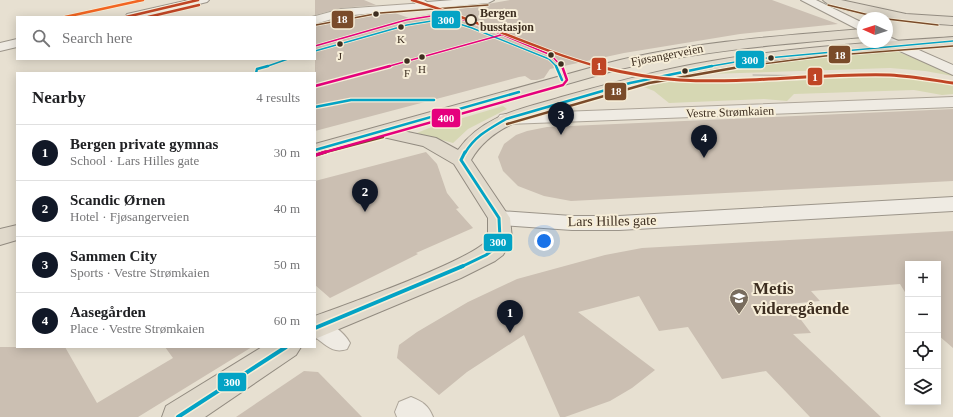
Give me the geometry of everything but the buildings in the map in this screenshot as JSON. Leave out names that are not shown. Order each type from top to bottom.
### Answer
[{"type":"highway","points":[[829,4],[889,15],[953,21]]},
{"type":"highway","name":"Fjøsangerveien","points":[[893,39],[953,26]]},
{"type":"highway","name":"Fjøsangerveien","points":[[316,150],[613,66],[657,56],[733,44],[857,33]]},
{"type":"highway","name":"Fjøsangerveien","points":[[893,39],[953,41]]},
{"type":"highway","name":"Fjøsangerveien","points":[[461,160],[471,142],[488,128],[506,119],[605,89],[697,68],[857,45]]},
{"type":"highway","points":[[316,327],[452,272],[486,255],[494,249],[500,239],[499,218],[461,160],[429,142],[382,132]]},
{"type":"highway","points":[[0,237],[16,232]]},
{"type":"highway","points":[[178,417],[284,348]]},
{"type":"main road","points":[[135,16],[203,0]]},
{"type":"main road","points":[[316,20],[341,13],[446,0]]},
{"type":"main road","points":[[422,3],[488,0]]},
{"type":"main road","points":[[806,0],[829,4],[857,16]]},
{"type":"main road","points":[[829,4],[857,24]]},
{"type":"main road","points":[[829,4],[846,27],[846,30],[838,35]]},
{"type":"main road","points":[[893,39],[953,61]]},
{"type":"main road","points":[[893,39],[953,71]]},
{"type":"main road","points":[[0,48],[16,43]]},
{"type":"main road","name":"Vestre Strømkaien","points":[[506,119],[953,102]]},
{"type":"main road","name":"Lars Hilles gate","points":[[499,218],[572,223],[619,223],[953,204]]},
{"type":"street","points":[[316,327],[340,343]]},
{"type":"green space","points":[[896,51],[953,74],[953,76],[925,71],[890,68],[708,74],[785,62]]},
{"type":"green space","points":[[871,77],[906,78],[950,85],[953,86],[953,94],[942,95],[914,90],[794,94],[787,101],[764,99],[669,103],[654,91],[644,87],[667,82],[725,84]]},
{"type":"green space","points":[[503,106],[507,109],[468,129],[453,143],[417,133],[429,128]]},
{"type":"tram line","points":[[753,75],[830,76]]},
{"type":"transit line","points":[[70,16],[143,0]]},
{"type":"transit line","name":"1","points":[[130,16],[198,0]]},
{"type":"transit line","name":"1","points":[[412,0],[442,9],[530,43],[590,64],[620,72],[651,77],[708,81],[852,75],[890,75],[908,76],[953,83]]},
{"type":"transit line","name":"2","points":[[152,16],[199,5]]},
{"type":"transit line","name":"18","points":[[316,25],[380,13],[488,5]]},
{"type":"transit line","name":"18","points":[[828,5],[857,12]]},
{"type":"transit line","name":"400","points":[[316,46],[406,20],[444,14],[474,23],[551,55],[561,64],[567,80],[563,85],[316,155]]},
{"type":"transit line","name":"300","points":[[316,51],[407,25],[444,19],[472,28],[549,59],[557,67],[562,80]]},
{"type":"transit line","name":"18","points":[[893,20],[938,25]]},
{"type":"transit line","name":"400","points":[[316,86],[501,35]]},
{"type":"transit line","name":"300","points":[[316,328],[452,272],[486,255],[494,249],[500,239],[499,218],[461,160],[471,142],[488,129],[506,119],[630,83],[697,68],[747,60],[953,41]]},
{"type":"transit line","name":"18","points":[[507,124],[625,89],[697,73],[793,59],[953,46]]},
{"type":"transit line","name":"300","points":[[256,72],[257,69],[285,60]]},
{"type":"transit line","name":"300","points":[[316,150],[519,92]]},
{"type":"transit line","name":"300","points":[[316,107],[351,100],[434,100]]},
{"type":"transit line","name":"18","points":[[316,155],[383,137]]},
{"type":"transit line","name":"300","points":[[178,417],[284,348]]},
{"type":"place","name":"Bergen busstasjon","points":[[471,20]]},
{"type":"place","name":"K","points":[[401,27]]},
{"type":"place","name":"J","points":[[340,44]]},
{"type":"place","name":"H","points":[[422,57]]},
{"type":"place","name":"F","points":[[407,61]]},
{"type":"place","name":"Sammen City","points":[[561,135]]},
{"type":"place","name":"Aasegården","points":[[704,158]]},
{"type":"place","name":"Scandic Ørnen","points":[[365,212]]},
{"type":"place","name":"Metis videregående","points":[[739,315]]},
{"type":"place","name":"Bergen private gymnas","points":[[510,333]]}]
